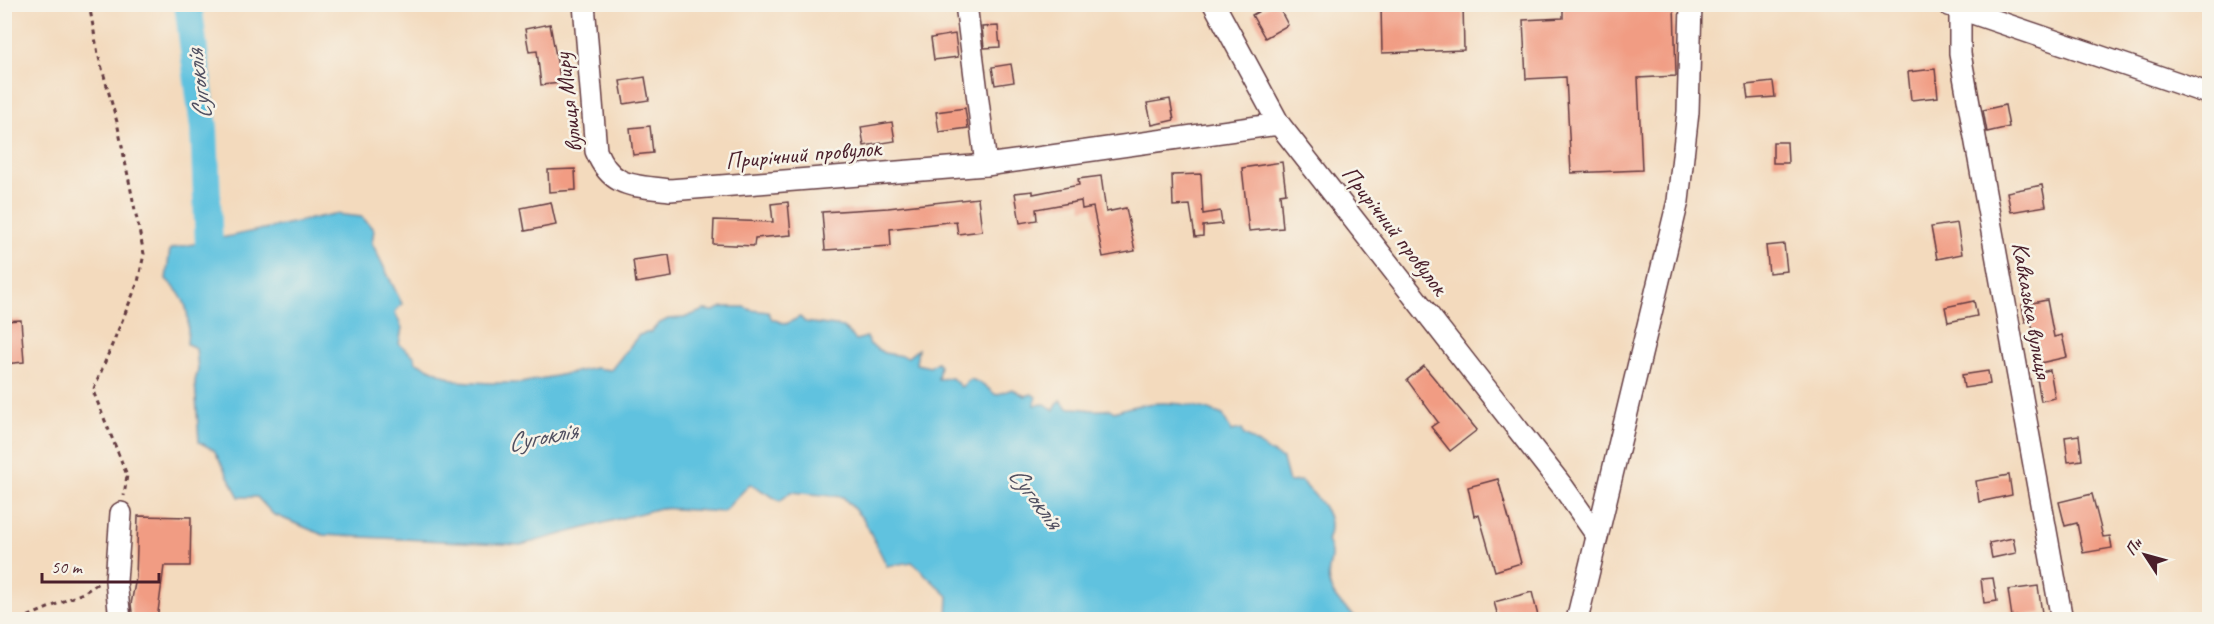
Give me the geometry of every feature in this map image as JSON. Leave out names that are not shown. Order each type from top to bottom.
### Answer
[{"type":"street","name":"вулиця Миру","points":[[584,4],[596,151],[604,170],[624,184]]},
{"type":"street","points":[[966,4],[986,165]]},
{"type":"street","points":[[1214,4],[1280,124]]},
{"type":"street","points":[[1577,620],[1678,201],[1688,112],[1691,4]]},
{"type":"street","points":[[1954,6],[2210,94]]},
{"type":"street","name":"Кавказька вулиця","points":[[1954,6],[1960,54],[2062,620]]},
{"type":"street","name":"Прирічний провулок","points":[[624,184],[670,190],[986,165],[1280,124],[1563,487],[1596,534]]},
{"type":"street","points":[[120,620],[116,581],[122,513]]},
{"type":"path","points":[[89,4],[98,54],[117,122],[144,254],[138,282],[93,391],[127,475],[122,513]]},
{"type":"path","points":[[20,620],[85,592],[117,570]]},
{"type":"water","points":[[334,214],[362,217],[374,230],[372,243],[402,304],[395,312],[402,328],[399,344],[414,356],[416,362],[456,381],[521,383],[595,368],[611,370],[639,335],[651,332],[658,324],[668,319],[684,318],[704,310],[714,311],[723,307],[744,307],[768,312],[772,319],[786,324],[800,317],[805,322],[843,327],[856,340],[867,337],[869,344],[884,353],[908,357],[918,349],[916,364],[930,367],[937,362],[940,365],[938,379],[952,378],[961,387],[971,379],[984,385],[996,395],[1012,389],[1025,396],[1032,394],[1036,397],[1035,405],[1045,404],[1054,410],[1060,400],[1068,408],[1110,409],[1114,412],[1141,405],[1169,403],[1210,410],[1223,415],[1231,431],[1242,429],[1244,435],[1283,459],[1289,482],[1301,481],[1325,508],[1330,523],[1327,541],[1331,553],[1329,583],[1337,599],[1358,619],[947,619],[948,596],[912,562],[887,566],[864,520],[843,497],[791,492],[780,501],[750,484],[723,512],[660,508],[521,545],[323,535],[273,514],[257,497],[239,497],[214,450],[199,442],[195,381],[198,370],[196,348],[187,344],[188,316],[184,301],[166,279],[170,249]]},
{"type":"building","points":[[1272,4],[1277,4],[1288,25],[1265,38],[1252,15]]},
{"type":"building","points":[[1463,4],[1464,50],[1382,53],[1381,6]]},
{"type":"building","points":[[1563,4],[1674,4],[1676,76],[1638,78],[1642,170],[1571,173],[1566,77],[1526,79],[1523,20],[1563,18]]},
{"type":"building","points":[[550,24],[561,83],[541,85],[537,51],[529,52],[525,29]]},
{"type":"building","points":[[998,26],[1000,47],[984,48],[982,27]]},
{"type":"building","points":[[955,34],[958,57],[934,60],[931,38]]},
{"type":"building","points":[[1011,64],[1014,82],[995,85],[992,67]]},
{"type":"building","points":[[1935,69],[1938,97],[1911,100],[1908,72]]},
{"type":"building","points":[[645,77],[649,100],[624,104],[620,81]]},
{"type":"building","points":[[1773,82],[1775,97],[1748,99],[1746,85]]},
{"type":"building","points":[[1170,99],[1174,120],[1152,125],[1147,103]]},
{"type":"building","points":[[2005,105],[2009,127],[1987,132],[1983,110]]},
{"type":"building","points":[[965,108],[968,128],[939,132],[936,112]]},
{"type":"building","points":[[892,122],[895,141],[864,146],[861,127]]},
{"type":"building","points":[[650,126],[653,153],[633,155],[630,128]]},
{"type":"building","points":[[1773,142],[1787,142],[1788,163],[1773,163]]},
{"type":"building","points":[[1282,162],[1286,193],[1280,194],[1283,228],[1249,231],[1242,168]]},
{"type":"building","points":[[575,169],[576,190],[549,192],[548,170]]},
{"type":"building","points":[[1201,174],[1203,214],[1220,211],[1222,224],[1203,226],[1203,236],[1195,237],[1190,205],[1173,206],[1172,175]]},
{"type":"building","points":[[1101,176],[1106,212],[1126,208],[1135,251],[1103,257],[1093,207],[1082,209],[1081,201],[1036,209],[1037,220],[1020,223],[1015,193],[1033,191],[1033,194],[1079,185],[1078,179]]},
{"type":"building","points":[[2042,185],[2046,206],[2011,212],[2007,192]]},
{"type":"building","points":[[978,198],[982,231],[958,234],[956,221],[890,229],[891,246],[825,250],[822,212],[888,208]]},
{"type":"building","points":[[551,202],[556,225],[525,231],[521,208]]},
{"type":"building","points":[[788,202],[791,235],[755,238],[754,246],[713,244],[714,220],[773,222],[771,204]]},
{"type":"building","points":[[1957,223],[1962,254],[1937,259],[1931,227]]},
{"type":"building","points":[[1784,244],[1787,271],[1769,273],[1766,246]]},
{"type":"building","points":[[669,255],[672,277],[636,283],[633,260]]},
{"type":"building","points":[[2047,300],[2054,337],[2062,335],[2067,357],[2040,363],[2031,321],[2025,322],[2022,305]]},
{"type":"building","points":[[1974,301],[1977,316],[1948,322],[1945,307]]},
{"type":"building","points":[[21,320],[24,362],[4,364],[4,321]]},
{"type":"building","points":[[1424,366],[1477,430],[1450,451],[1431,427],[1438,422],[1407,380]]},
{"type":"building","points":[[2050,370],[2055,398],[2041,401],[2036,373]]},
{"type":"building","points":[[1988,371],[1990,384],[1964,388],[1962,375]]},
{"type":"building","points":[[2079,435],[2082,460],[2068,462],[2065,437]]},
{"type":"building","points":[[2009,475],[2012,495],[1979,502],[1976,481]]},
{"type":"building","points":[[1498,479],[1521,563],[1495,571],[1479,515],[1474,516],[1468,487]]},
{"type":"building","points":[[2092,494],[2103,537],[2110,536],[2112,548],[2083,553],[2077,523],[2065,526],[2059,502]]},
{"type":"building","points":[[138,516],[191,517],[190,566],[164,566],[157,620],[133,620],[131,604],[136,578]]},
{"type":"building","points":[[2013,538],[2016,553],[1992,558],[1989,543]]},
{"type":"building","points":[[1993,578],[1997,601],[1984,603],[1981,579]]},
{"type":"building","points":[[2038,586],[2042,613],[2012,617],[2008,590]]},
{"type":"building","points":[[1532,592],[1539,620],[1499,620],[1494,602]]},
{"type":"waterway","name":"Сугоклія","points":[[188,4],[204,128],[209,247],[231,272]]}]
